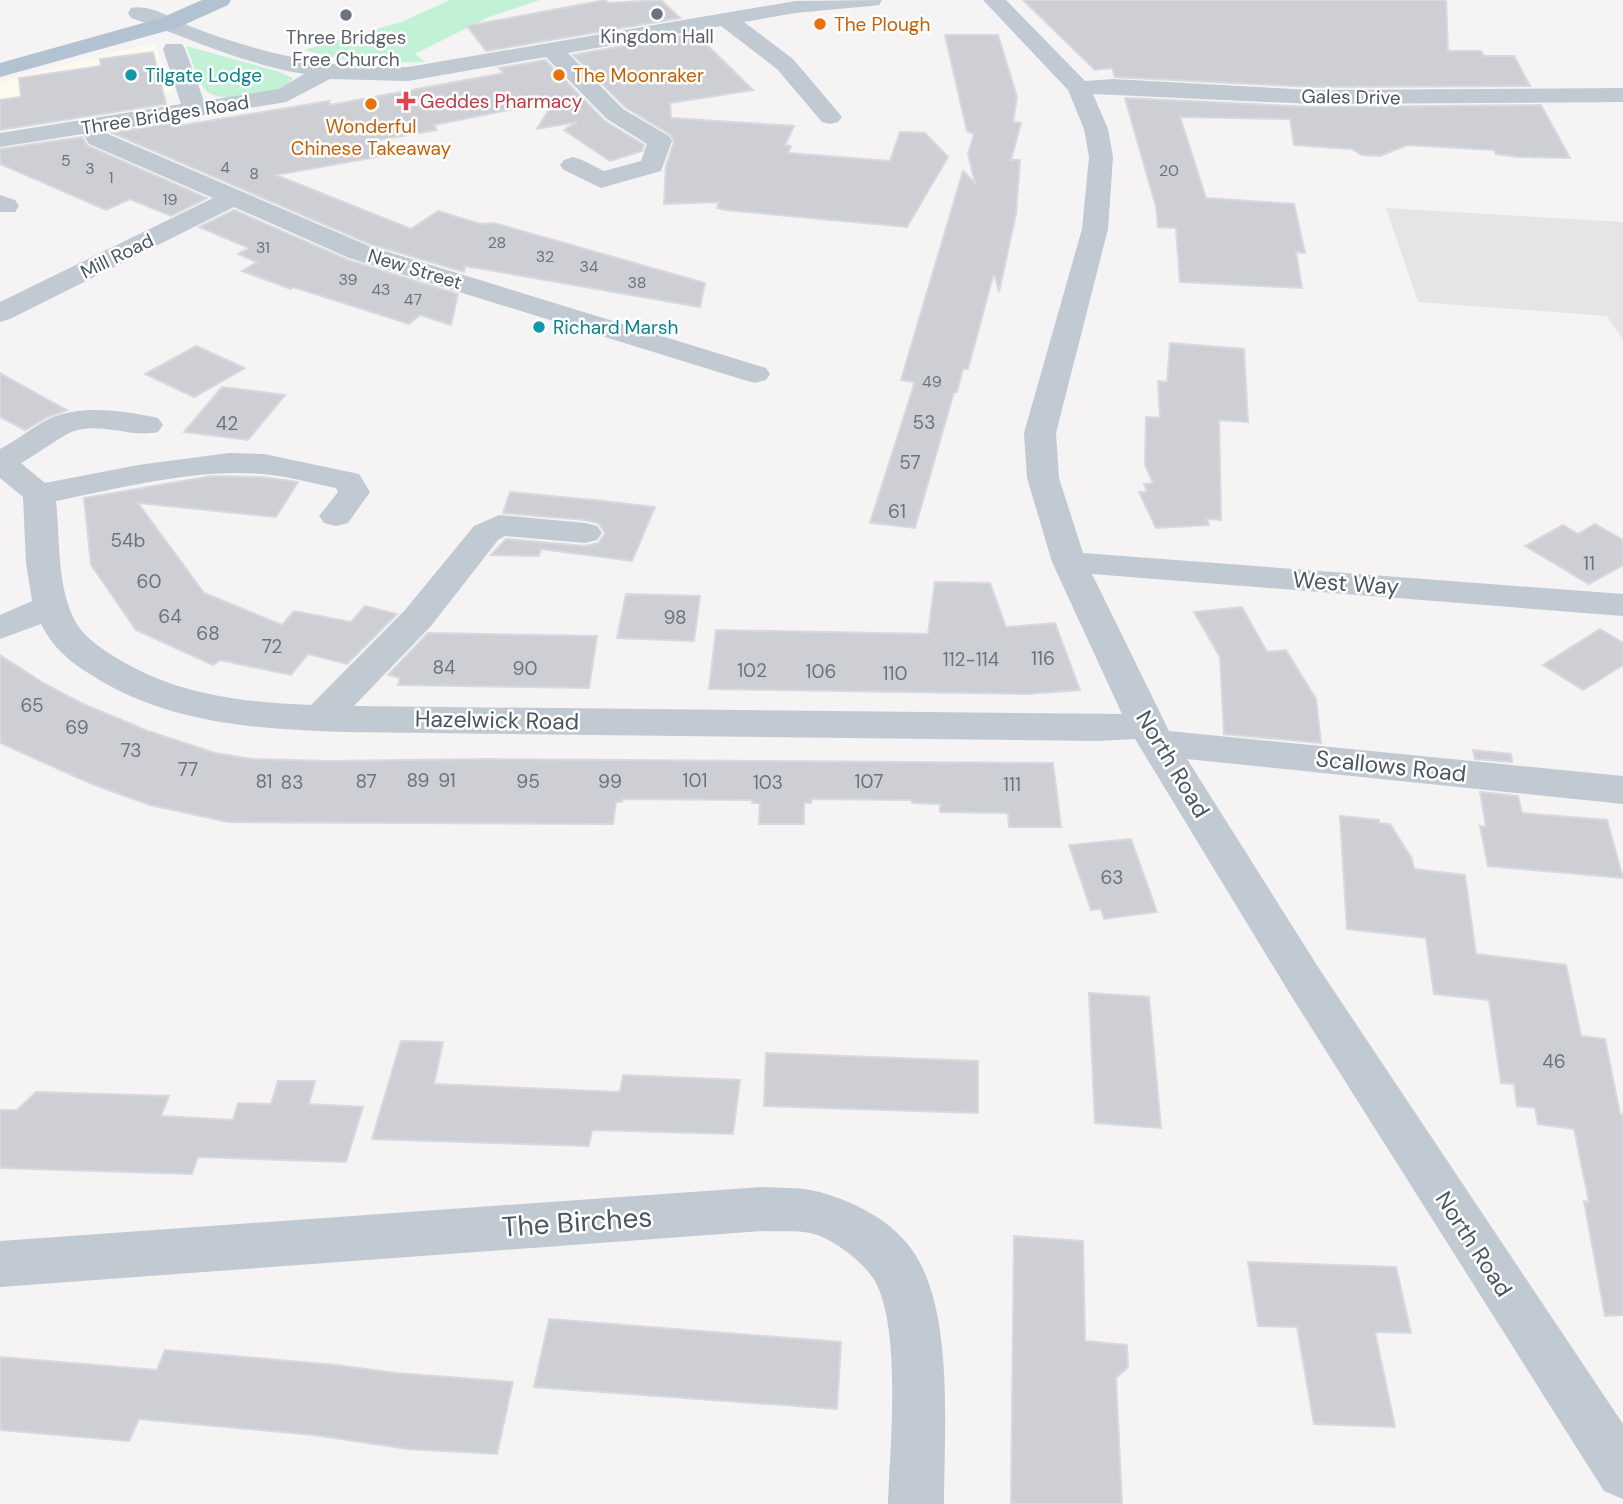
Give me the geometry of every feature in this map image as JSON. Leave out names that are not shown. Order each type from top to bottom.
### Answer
[{"type":"main road","points":[[0,51],[139,13],[174,0]]},
{"type":"main road","points":[[0,70],[169,23],[220,0]]},
{"type":"street","points":[[139,13],[202,38],[295,68],[353,76],[408,74],[725,19],[791,4],[871,0]]},
{"type":"street","name":"North Road","points":[[994,0],[1079,88],[1096,129],[1101,157],[1096,229],[1040,433],[1043,478],[1069,562],[1153,734],[1305,982],[1623,1472]]},
{"type":"street","points":[[725,19],[785,64],[830,117]]},
{"type":"street","points":[[174,49],[195,110]]},
{"type":"street","points":[[551,49],[615,114],[660,141],[652,166],[628,173],[601,180],[573,166]]},
{"type":"street","name":"Three Bridges Road","points":[[0,140],[92,128],[286,95],[323,73]]},
{"type":"street","name":"Gales Drive","points":[[1079,88],[1113,86],[1380,98],[1623,95]]},
{"type":"street","name":"New Street","points":[[92,128],[99,139],[359,252],[755,374]]},
{"type":"street","name":"Mill Road","points":[[0,313],[233,198]]},
{"type":"street","points":[[147,425],[98,419],[65,423],[0,462],[38,494],[151,473],[229,463],[264,464],[348,481],[354,492],[336,516]]},
{"type":"street","name":"Hazelwick Road","points":[[38,494],[46,578],[52,606],[62,630],[82,652],[121,680],[178,702],[237,713],[321,718],[1098,728],[1153,734]]},
{"type":"street","points":[[321,718],[418,618],[486,533],[499,525],[585,533]]},
{"type":"street","name":"West Way","points":[[1069,562],[1623,605]]},
{"type":"street","points":[[0,628],[52,606]]},
{"type":"street","name":"Scallows Road","points":[[1153,734],[1623,790]]},
{"type":"street","name":"The Birches","points":[[0,1264],[762,1209],[814,1212],[862,1232],[898,1271],[914,1324],[918,1392],[916,1504]]},
{"type":"shaded area","points":[[155,43],[172,91],[101,115],[0,130],[0,82]]},
{"type":"shaded area","points":[[1386,208],[1623,222],[1623,340],[1607,316],[1418,302]]},
{"type":"green space","points":[[450,0],[540,0],[489,17],[415,54],[425,62],[357,63],[304,50],[401,22]]},
{"type":"green space","points":[[186,46],[293,78],[285,89],[242,97],[219,97],[204,88]]},
{"type":"building","points":[[605,0],[608,3],[661,0],[680,18],[486,51],[467,26]]},
{"type":"building","points":[[1023,0],[1446,0],[1448,51],[1481,51],[1484,56],[1514,56],[1530,86],[1313,87],[1115,77],[1112,68],[1095,70]]},
{"type":"building","points":[[695,33],[753,90],[670,103],[671,118],[794,126],[785,145],[791,146],[788,153],[890,161],[900,132],[925,133],[948,157],[907,227],[726,210],[717,208],[719,202],[664,204],[666,166],[674,142],[671,135],[625,107],[573,55]]},
{"type":"building","points":[[945,35],[998,35],[1017,97],[1013,122],[1021,123],[1011,160],[1020,160],[1016,214],[999,292],[993,276],[968,369],[963,369],[957,392],[954,392],[915,528],[870,523],[913,388],[914,382],[901,380],[963,171],[975,183],[968,154],[974,134],[967,131]]},
{"type":"building","points":[[153,52],[166,104],[0,130],[0,100],[21,97],[19,78],[101,66],[100,59]]},
{"type":"building","points":[[545,60],[605,121],[644,145],[642,151],[610,161],[564,130],[577,122],[537,129],[554,101],[434,125],[437,130],[378,140],[387,155],[276,175],[411,229],[438,211],[481,224],[494,223],[705,283],[700,307],[465,266],[464,272],[370,244],[112,133],[171,123],[172,127],[329,101],[330,105],[504,73],[499,68]]},
{"type":"building","points":[[1125,98],[1313,107],[1541,105],[1570,158],[1519,157],[1496,154],[1494,150],[1407,145],[1380,156],[1362,155],[1352,149],[1294,145],[1290,119],[1180,117],[1206,198],[1294,204],[1305,253],[1296,252],[1302,288],[1180,282],[1176,228],[1158,227],[1156,207]]},
{"type":"building","points":[[82,137],[88,146],[207,198],[171,216],[130,199],[106,210],[0,164],[0,149]]},
{"type":"building","points":[[234,210],[348,260],[458,294],[451,325],[420,315],[409,324],[293,287],[291,289],[242,271],[257,262],[238,254],[249,248],[199,227]]},
{"type":"building","points":[[1170,343],[1244,349],[1248,422],[1219,420],[1221,520],[1207,519],[1209,525],[1156,528],[1139,492],[1147,492],[1144,484],[1153,483],[1145,465],[1146,417],[1160,418],[1158,381],[1167,382]]},
{"type":"building","points":[[196,346],[245,368],[194,397],[145,374]]},
{"type":"building","points":[[0,373],[67,410],[25,430],[0,417]]},
{"type":"building","points":[[222,387],[285,395],[248,440],[184,432]]},
{"type":"building","points":[[212,476],[262,477],[298,482],[276,517],[138,503],[204,593],[282,625],[294,611],[351,622],[365,606],[397,614],[347,664],[308,654],[291,675],[220,660],[213,665],[136,630],[91,565],[84,498]]},
{"type":"building","points":[[510,492],[655,507],[632,561],[541,549],[539,556],[491,555],[506,539],[585,546],[598,543],[605,533],[598,523],[586,520],[503,513]]},
{"type":"building","points":[[1595,524],[1623,540],[1623,565],[1589,584],[1525,546],[1563,525],[1578,534]]},
{"type":"building","points":[[935,582],[990,583],[1006,627],[1055,623],[1080,690],[1026,694],[709,689],[716,630],[928,634]]},
{"type":"building","points":[[626,594],[700,596],[694,641],[617,638]]},
{"type":"building","points":[[1242,607],[1267,652],[1286,650],[1316,699],[1321,743],[1224,734],[1220,657],[1194,612]]},
{"type":"building","points":[[1600,629],[1623,643],[1623,665],[1583,690],[1543,665]]},
{"type":"building","points":[[428,633],[597,636],[589,688],[398,685],[400,678],[388,675]]},
{"type":"building","points":[[0,655],[81,703],[148,731],[215,753],[252,759],[1053,763],[1061,827],[1009,827],[1008,813],[940,812],[940,804],[912,803],[912,800],[811,799],[811,803],[804,803],[804,824],[759,824],[760,803],[752,803],[753,800],[623,799],[622,802],[616,802],[613,824],[228,822],[150,805],[92,784],[0,743]]},
{"type":"building","points":[[1473,750],[1511,754],[1512,762],[1475,759]]},
{"type":"building","points":[[1480,792],[1518,796],[1522,813],[1607,820],[1623,878],[1488,866],[1480,826],[1486,827]]},
{"type":"building","points":[[1340,816],[1379,820],[1379,823],[1390,824],[1412,859],[1414,869],[1465,875],[1476,954],[1566,965],[1581,1036],[1605,1039],[1620,1114],[1623,1115],[1623,1315],[1605,1316],[1584,1201],[1589,1202],[1574,1129],[1538,1124],[1535,1108],[1517,1106],[1514,1084],[1501,1083],[1489,1000],[1434,994],[1426,938],[1347,929]]},
{"type":"building","points":[[1131,839],[1157,912],[1104,919],[1101,909],[1091,910],[1069,845]]},
{"type":"building","points":[[1089,993],[1149,997],[1161,1128],[1095,1123]]},
{"type":"building","points":[[401,1041],[443,1042],[434,1084],[620,1092],[623,1075],[740,1080],[733,1134],[592,1130],[589,1146],[372,1139]]},
{"type":"building","points":[[766,1053],[978,1061],[978,1113],[764,1106]]},
{"type":"building","points":[[278,1081],[315,1081],[309,1104],[363,1107],[346,1162],[198,1157],[192,1174],[0,1168],[0,1110],[17,1110],[36,1092],[169,1096],[161,1116],[233,1120],[238,1103],[271,1104]]},
{"type":"building","points":[[1014,1236],[1083,1241],[1085,1341],[1127,1345],[1128,1367],[1116,1378],[1122,1504],[1011,1504]]},
{"type":"building","points":[[1248,1262],[1396,1267],[1411,1333],[1375,1332],[1395,1427],[1314,1424],[1297,1327],[1258,1326]]},
{"type":"building","points":[[549,1319],[841,1342],[837,1409],[534,1387]]},
{"type":"building","points":[[165,1350],[513,1382],[497,1454],[408,1449],[314,1435],[139,1419],[129,1441],[0,1430],[0,1357],[157,1370]]},
{"type":"place","name":"Kingdom Hall","points":[[657,14]]},
{"type":"place","name":"Three Bridges Free Church","points":[[346,15]]},
{"type":"place","name":"The Plough","points":[[820,24]]},
{"type":"place","name":"Tilgate Lodge","points":[[131,75]]},
{"type":"place","name":"The Moonraker","points":[[559,75]]},
{"type":"place","name":"Geddes Pharmacy","points":[[406,101]]},
{"type":"place","name":"Wonderful Chinese Takeaway","points":[[371,104]]},
{"type":"place","name":"Richard Marsh","points":[[539,327]]}]
